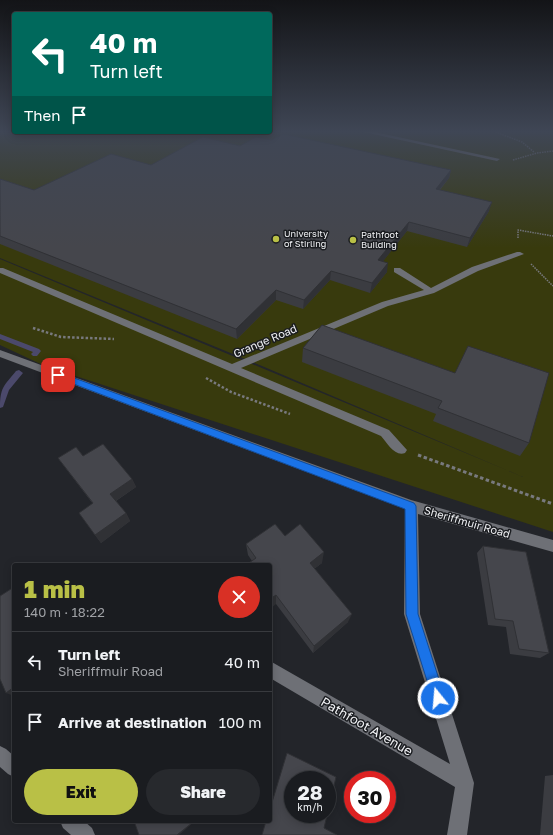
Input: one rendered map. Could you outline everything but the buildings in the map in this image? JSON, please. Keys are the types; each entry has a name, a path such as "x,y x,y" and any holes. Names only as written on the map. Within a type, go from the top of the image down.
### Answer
{"street":[{"name":"Grange Road","path":"0,270 232,368 385,304 431,291 475,269 520,254"},
{"path":"397,270 431,291"},
{"name":"Sheriffmuir Road","path":"0,353 410,506 553,546"},
{"path":"232,368 384,433 401,450"},
{"path":"410,506 412,614 465,783 457,835"},
{"name":"Pathfoot Avenue","path":"272,670 465,783"},
{"path":"0,755 12,766"},
{"path":"72,823 85,835"}],"shaded area":[{"name":"University of Stirling","path":"0,170 553,170 553,532 45,366 0,345 0,259 523,477 262,366 0,258"}],"waterway":[{"path":"0,336 37,351 35,354"},
{"path":"0,405 6,389 19,373"}],"place":[{"name":"University of Stirling","path":"276,239"},
{"name":"Pathfoot Building","path":"353,240"}],"route":[{"path":"58,375 410,506 412,614 438,698"}]}
